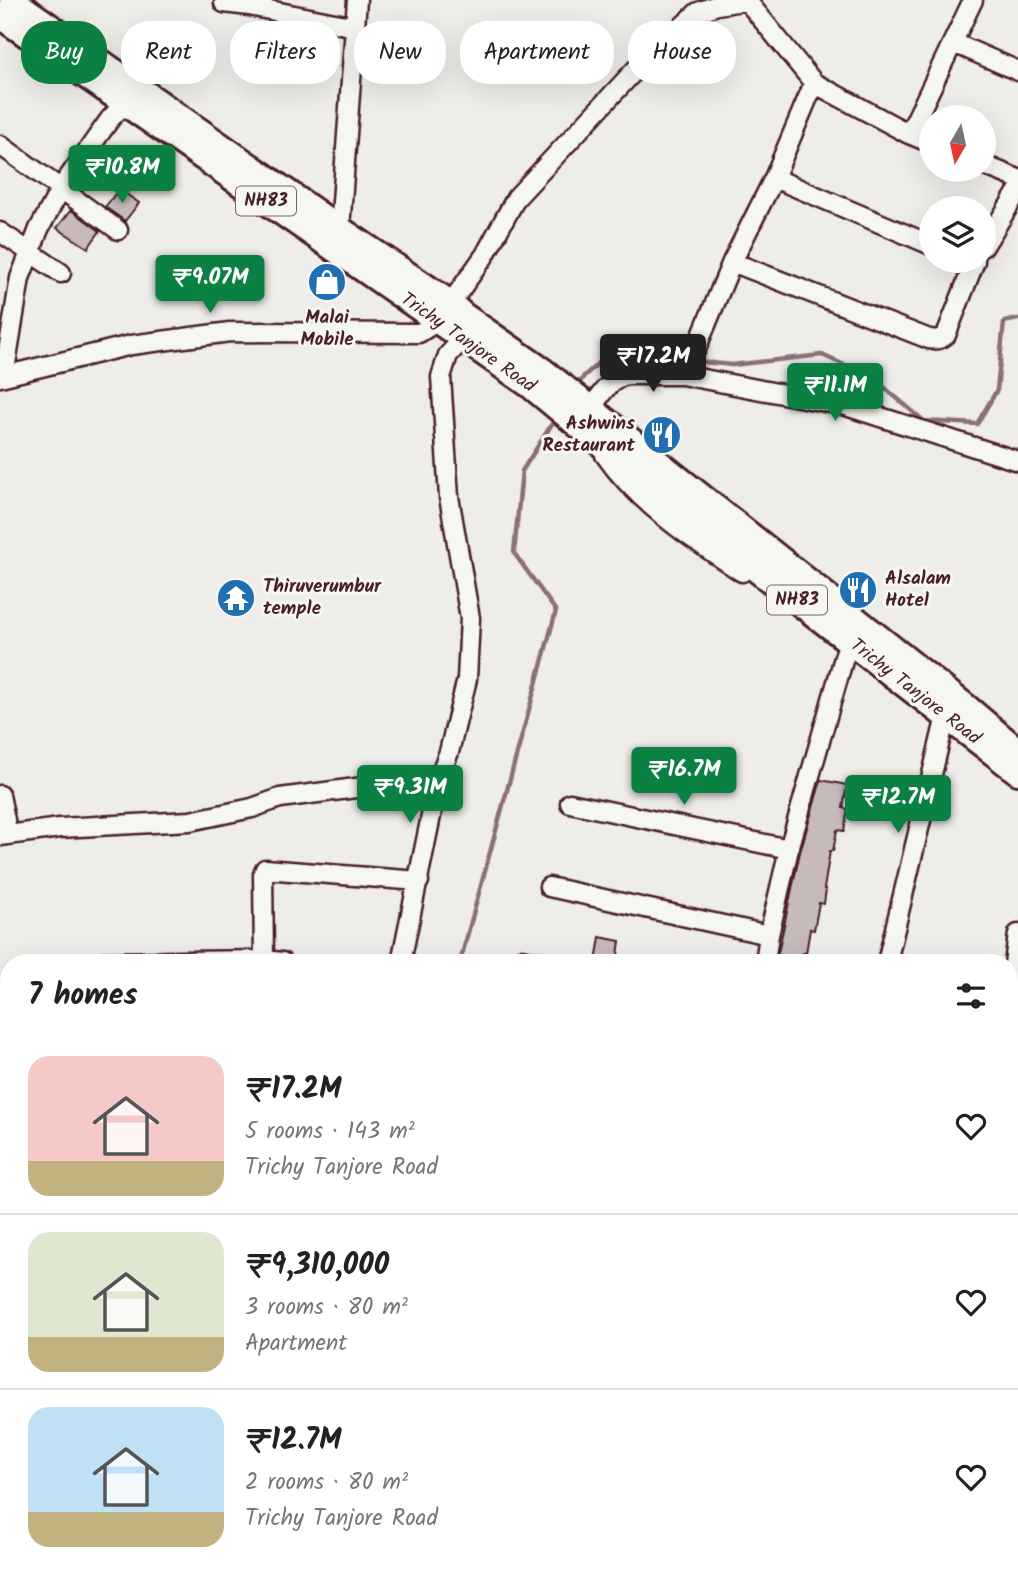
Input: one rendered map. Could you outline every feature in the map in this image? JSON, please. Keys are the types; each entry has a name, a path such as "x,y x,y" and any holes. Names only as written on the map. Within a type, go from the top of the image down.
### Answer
{"highway":[{"name":"Trichy Tanjore Road","path":"12,0 341,229 444,312 463,339 536,378"},
{"name":"Trichy Tanjore Road","path":"0,16 125,103 444,312 463,315 587,419 965,706 1018,751"},
{"name":"Trichy Tanjore Road","path":"587,419 704,529 1018,772"}],"street":[{"path":"355,21 357,0"},
{"path":"125,103 110,119 61,188 29,253 20,278 2,377 131,345 230,332 419,332 444,312 485,256 516,198 638,67 698,12 717,5 748,0 814,83 919,138"},
{"path":"909,134 973,0"},
{"path":"224,3 354,27"},
{"path":"341,229 354,41"},
{"path":"954,43 1018,71"},
{"path":"684,371 696,349 732,262 774,178 814,83"},
{"path":"0,145 118,230"},
{"path":"996,170 1018,179"},
{"path":"774,178 919,240"},
{"path":"996,227 1018,191"},
{"path":"0,232 61,273"},
{"path":"732,262 929,340 941,339 946,335 968,273"},
{"path":"403,954 439,777 449,752 467,679 470,618 449,497 441,377 448,355 463,339"},
{"path":"587,419 610,382 617,378 684,371 846,406 1018,461"},
{"path":"766,954 789,849 849,640"},
{"path":"889,954 946,716"},
{"path":"0,795 4,835 60,828 190,821 252,808 280,798 439,777"},
{"path":"570,803 789,849"},
{"path":"272,954 263,874 265,869 419,881"},
{"path":"549,887 769,935"},
{"path":"1015,954 1018,934"}],"building":[{"path":"119,189 139,203 125,221 105,207"},
{"path":"71,210 100,231 88,248 57,228"},
{"path":"821,780 847,785 843,808 848,809 844,831 837,830 833,851 830,851 824,904 819,903 814,930 810,929 806,953 778,954 800,852"},
{"path":"600,937 620,941 618,954 597,954"}],"waterway":[{"path":"693,361 732,365 822,355 873,378 924,421 977,424 997,390 1004,322 1018,319"},
{"path":"576,388 584,376 610,353 684,360"},
{"path":"462,954 556,611 514,553 522,471 557,416"}],"place":[{"name":"Malai Mobile","path":"327,282"},
{"name":"Ashwins Restaurant","path":"662,435"},
{"name":"Alsalam Hotel","path":"858,590"},
{"name":"Thiruverumbur temple","path":"236,598"}]}
